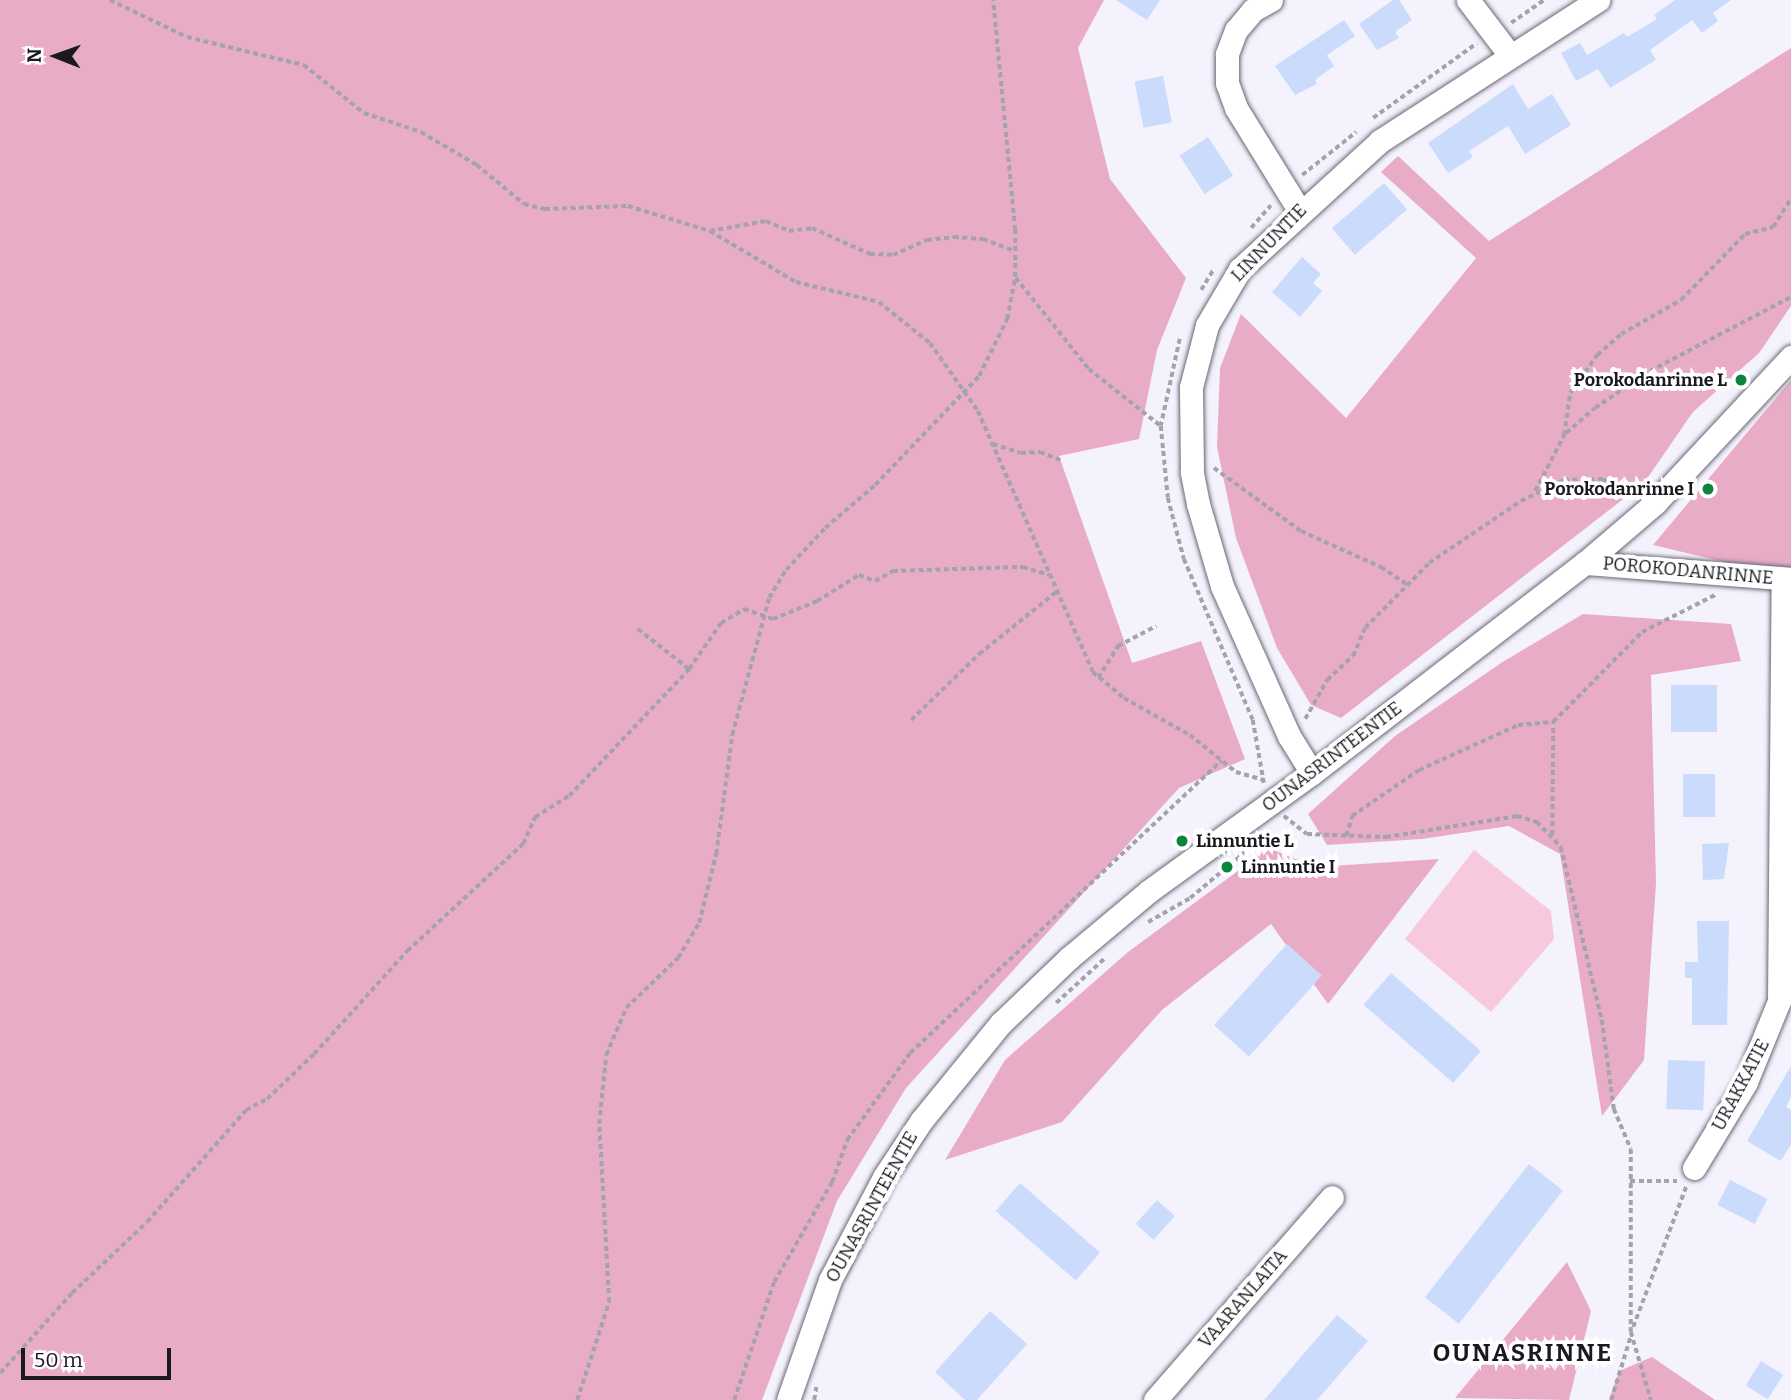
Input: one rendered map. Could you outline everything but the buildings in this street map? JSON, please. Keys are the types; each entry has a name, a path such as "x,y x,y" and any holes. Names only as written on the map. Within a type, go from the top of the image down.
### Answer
{"street":[{"path":"1271,0 1253,10 1236,30 1227,54 1227,83 1236,108 1298,210"},
{"path":"1468,0 1497,32 1509,54"},
{"name":"LINNUNTIE","path":"1312,773 1289,736 1222,586 1198,504 1192,458 1191,387 1207,326 1240,269 1298,210 1380,141 1509,54 1598,0"},
{"name":"OUNASRINTEENTIE","path":"788,1400 811,1324 855,1228 920,1121 1001,1023 1069,958 1149,891 1312,773 1585,562 1652,505 1791,357"},
{"name":"POROKODANRINNE","path":"1585,562 1787,579"},
{"name":"URAKKATIE","path":"1692,1173 1746,1083 1779,1001 1787,579"},
{"name":"VAARANLAITA","path":"1154,1400 1332,1197"}],"path":[{"path":"110,0 187,37 304,65 364,113 421,132 477,165 524,204 545,209 628,206 710,231 796,282 879,302 930,343 966,391 993,443 1086,662 1098,678 1190,735 1236,772 1264,780 1252,720 1175,531 1161,426 1173,354 1184,328"},
{"path":"577,1400 610,1302 599,1124 606,1055 626,1008 678,958 699,923 716,854 732,735 761,617 786,570 966,391 1003,331 1015,277 1015,251 992,0"},
{"path":"1241,239 1285,190 1426,77 1544,0"},
{"path":"1535,493 1564,435 1570,393 1597,355 1640,322 1681,300 1745,233 1773,227 1791,198"},
{"path":"710,231 766,221 789,231 812,228 870,254 892,255 927,240 954,237 983,239 1015,251"},
{"path":"1195,303 1215,268"},
{"path":"1015,277 1089,369 1161,426"},
{"path":"1564,435 1595,408 1650,371 1791,297"},
{"path":"993,443 1021,453 1040,452 1060,460"},
{"path":"1192,458 1216,470 1301,531 1381,567 1409,586"},
{"path":"1289,736 1304,720 1327,680 1353,656 1365,628 1429,563 1535,493 1564,480 1602,479 1617,483 1652,505"},
{"path":"0,1373 72,1293 147,1222 246,1110 267,1099 314,1054 407,951 523,844 535,817 569,796 689,670 721,623 744,609 773,619 817,601 859,575 875,581 893,571 1023,567 1049,575"},
{"path":"912,720 978,654 1056,592"},
{"path":"1346,836 1352,816 1419,770 1518,724 1553,722 1642,632 1719,593"},
{"path":"1098,678 1118,646 1156,626"},
{"path":"638,629 689,670"},
{"path":"1552,835 1553,722"},
{"path":"1275,826 1285,818 1307,834 1414,836 1517,816 1537,822 1561,847 1572,883 1602,1020 1615,1109 1631,1149 1631,1332 1651,1400"},
{"path":"1140,926 1190,898 1266,834"},
{"path":"1054,1005 1112,952"},
{"path":"1611,1400 1631,1332 1692,1173 1630,1181"},
{"path":"814,1400 817,1381"}],"shaded area":[{"path":"0,0 1104,0 1078,48 1110,179 1186,278 1157,350 1139,439 1059,456 1132,663 1201,641 1245,759 1179,788 906,1088 837,1201 762,1400 0,1400"},
{"path":"1791,48 1791,306 1759,353 1693,412 1644,483 1341,718 1311,705 1277,648 1236,538 1217,447 1220,368 1241,314 1346,418 1476,258 1381,172 1398,156 1489,241"},
{"path":"1791,380 1791,578 1653,545"},
{"path":"1583,614 1731,624 1741,661 1651,675 1656,883 1644,1060 1602,1116 1560,854 1509,826 1422,839 1327,845 1308,814 1395,736 1501,663"},
{"path":"1269,848 1315,867 1439,859 1328,1004 1271,924 1162,1010 1062,1122 945,1160 1005,1060 1128,952"},
{"path":"1474,850 1551,911 1554,939 1491,1012 1405,939"},
{"path":"1567,1262 1591,1311 1569,1400 1455,1398"},
{"path":"1652,1357 1715,1400 1609,1400 1619,1371"}],"place":[{"name":"Porokodanrinne L","path":"1741,380"},
{"name":"Porokodanrinne I","path":"1708,489"},
{"name":"Linnuntie L","path":"1182,841"},
{"name":"Linnuntie I","path":"1227,867"}],"district":[{"name":"OUNASRINNE","path":"1523,1354"}]}
